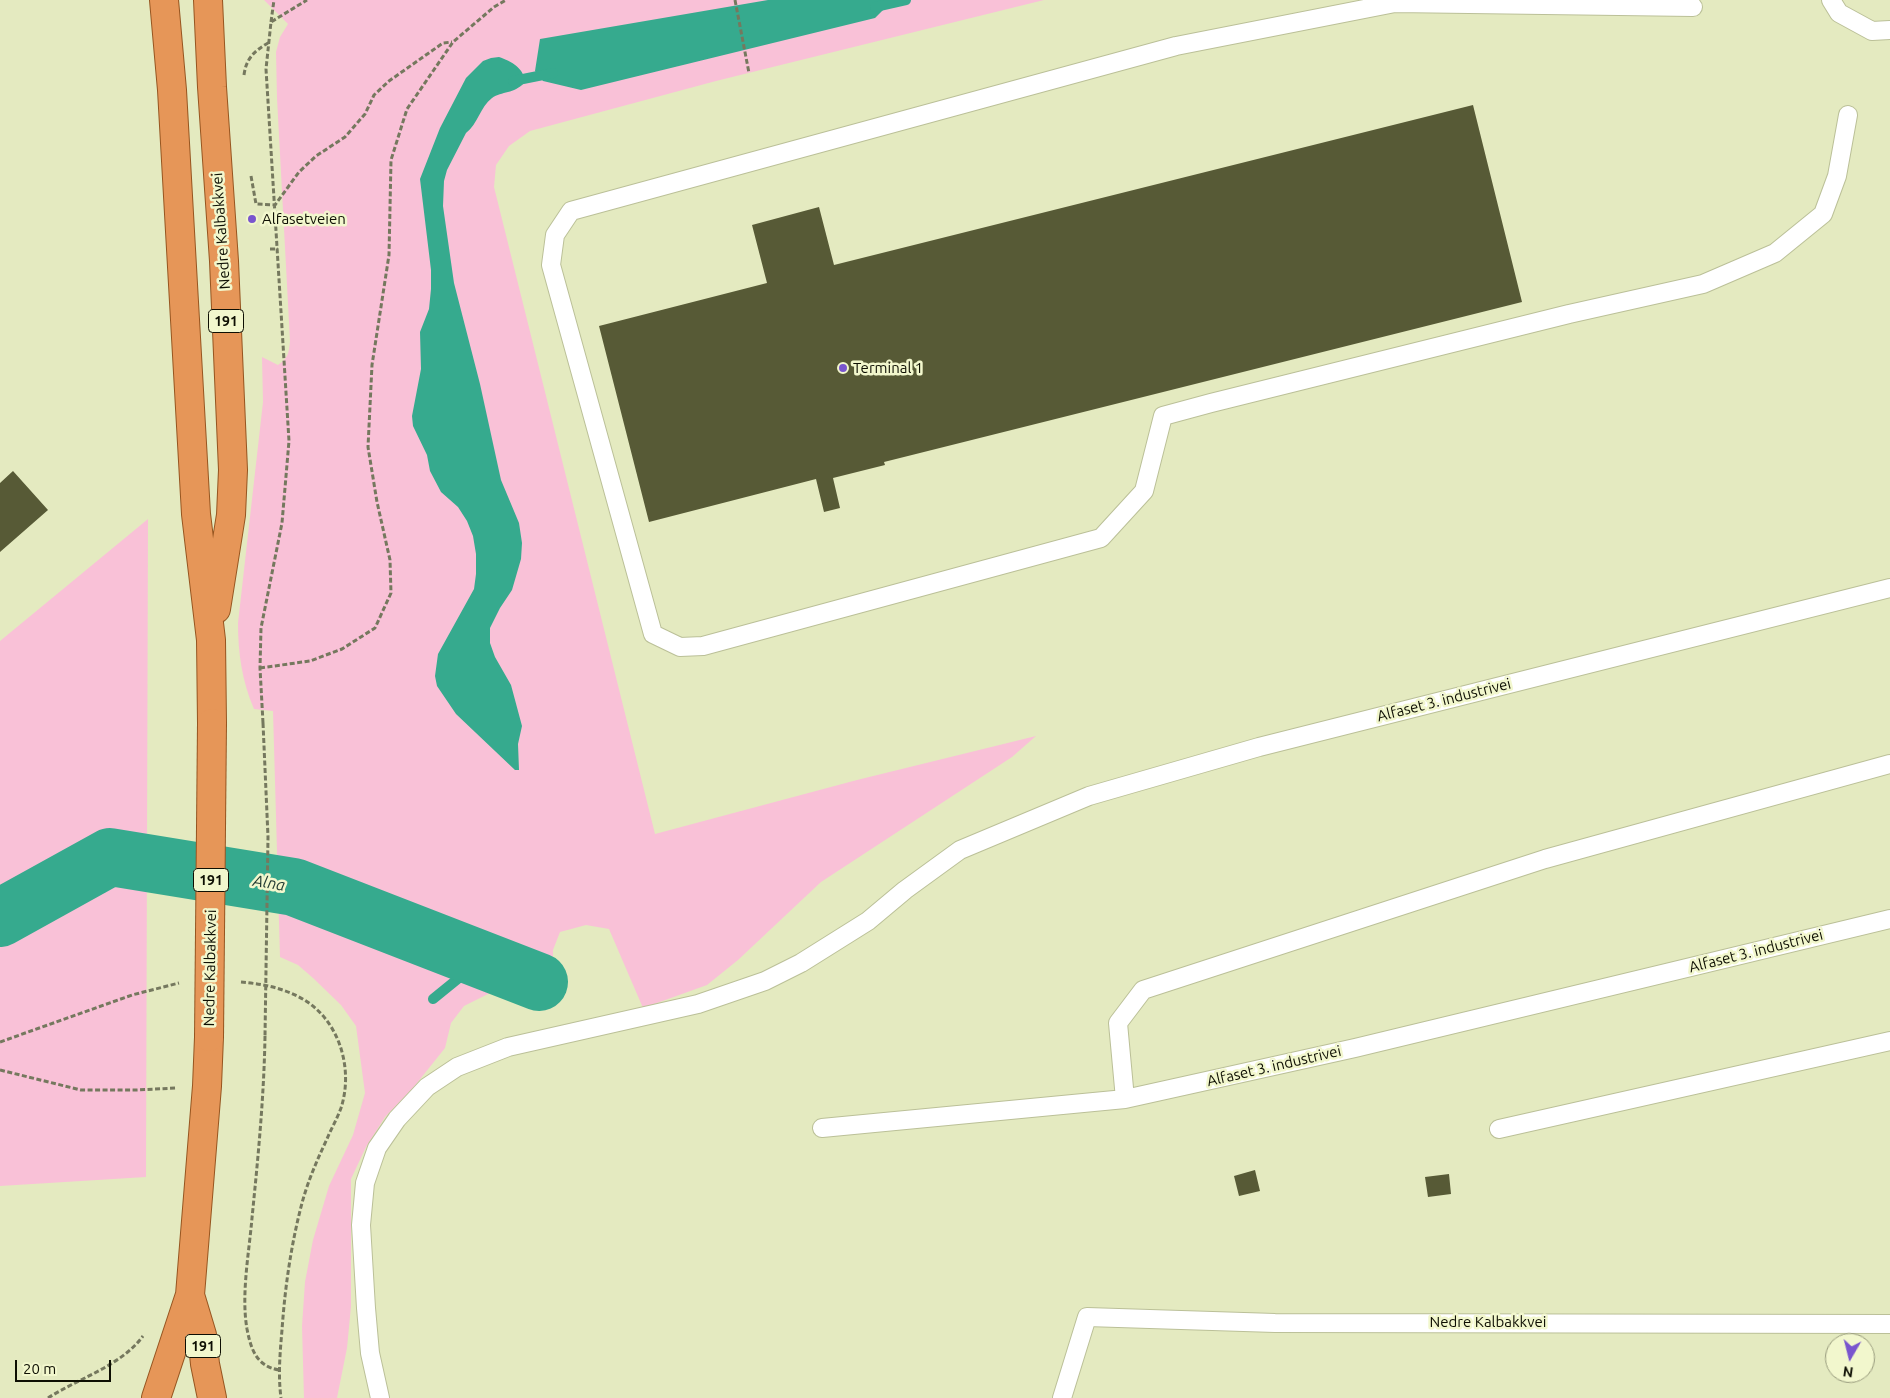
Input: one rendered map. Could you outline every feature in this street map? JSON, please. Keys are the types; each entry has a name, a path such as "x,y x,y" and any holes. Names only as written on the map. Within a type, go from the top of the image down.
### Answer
{"highway":[{"name":"Nedre Kalbakkvei","path":"156,1398 190,1295 207,1086 209,1037 212,723 211,640 196,514 173,100 164,0"},
{"name":"Nedre Kalbakkvei","path":"208,0 224,261 233,470 231,515 211,640"},
{"name":"Nedre Kalbakkvei","path":"190,1295 202,1336 212,1398"}],"lane":[{"path":"1831,0 1840,13 1872,31 1890,30"},
{"path":"1693,7 1626,3 1395,3 1176,46 571,211 555,235 551,265 653,634 680,647 703,646 1101,538 1144,491 1163,416 1569,314 1703,284 1774,254 1823,214 1837,176 1848,115"},
{"name":"Alfaset 3. industrivei","path":"380,1398 370,1353 366,1308 362,1225 365,1184 377,1148 385,1134 410,1103 427,1088 457,1067 489,1053 698,1004 765,981 801,963 868,921 905,890 960,850 1089,796 1259,747 1890,588"},
{"path":"1125,1099 1118,1023 1143,990 1545,859 1890,764"},
{"name":"Alfaset 3. industrivei","path":"822,1128 1125,1099 1355,1048 1890,919"},
{"path":"1499,1128 1890,1041"},
{"name":"Nedre Kalbakkvei","path":"1062,1398 1087,1317 1275,1323 1890,1324"}],"path":[{"path":"274,0 266,68 289,441 282,523 261,628 260,668 268,837 264,1082 247,1272 246,1315 252,1346 260,1362 265,1366 279,1370"},
{"path":"271,22 307,0"},
{"path":"260,668 310,661 342,649 376,628 391,593 390,560 377,502 368,447 372,365 390,255 391,160 407,109 453,42 494,7 506,0"},
{"path":"734,0 749,73"},
{"path":"275,205 299,172 316,156 345,137 365,114 374,95 389,81 443,43 453,42"},
{"path":"243,78 250,56 257,49 268,43"},
{"path":"250,175 256,204 275,205"},
{"path":"270,249 278,249"},
{"path":"0,1042 132,995 181,982"},
{"path":"237,982 284,990 309,1003 323,1016 335,1034 345,1064 346,1082 341,1109 314,1168 303,1200 286,1278 279,1370 281,1398"},
{"path":"0,1070 63,1086 90,1090 137,1090 207,1086"},
{"path":"48,1398 125,1354 138,1344 148,1330"}],"shaded area":[{"path":"264,0 1044,0 716,81 530,131 509,146 496,165 494,187 655,834 857,780 1036,736 1012,757 821,882 738,960 707,985 643,1008 609,929 586,925 560,932 553,950 553,970 516,959 496,990 464,1006 451,1023 445,1048 413,1088 385,1117 366,1147 351,1179 351,1306 347,1348 337,1398 304,1398 302,1326 305,1282 313,1240 329,1186 353,1135 365,1093 356,1026 341,1005 313,978 298,965 280,957 273,711 254,709 244,677 238,634 263,402 262,357 278,365 287,355 290,341 276,52 280,37 288,24"},
{"path":"148,519 146,1177 0,1186 0,641"}],"water":[{"path":"768,0 885,0 889,4 875,18 581,90 543,81 535,71 540,39"},
{"path":"499,57 517,66 523,74 524,83 512,91 492,98 466,133 447,170 444,181 443,206 454,283 480,384 501,480 519,523 522,543 521,559 512,590 490,628 490,643 495,657 511,685 522,726 518,744 519,770 515,770 456,714 437,686 435,676 438,654 474,589 476,554 473,536 467,521 458,507 441,492 430,471 427,455 413,426 412,416 421,369 420,332 429,309 431,289 431,270 420,179 440,128 466,78 483,61"}],"building":[{"path":"1473,105 1522,302 884,462 885,465 833,478 840,508 824,512 816,479 649,522 599,326 767,283 752,225 819,207 834,265"},
{"path":"13,471 48,510 0,552 0,483"},
{"path":"1255,1170 1260,1191 1239,1196 1234,1176"},
{"path":"1449,1174 1451,1194 1428,1197 1425,1177"}],"waterway":[{"path":"875,7 906,0"},
{"path":"513,81 553,73"},
{"name":"Alna","path":"0,918 110,857 294,887 539,982"},
{"path":"433,999 465,973 494,965"}],"place":[{"name":"Alfasetveien","path":"252,219"},
{"name":"Terminal 1","path":"843,368"}]}
